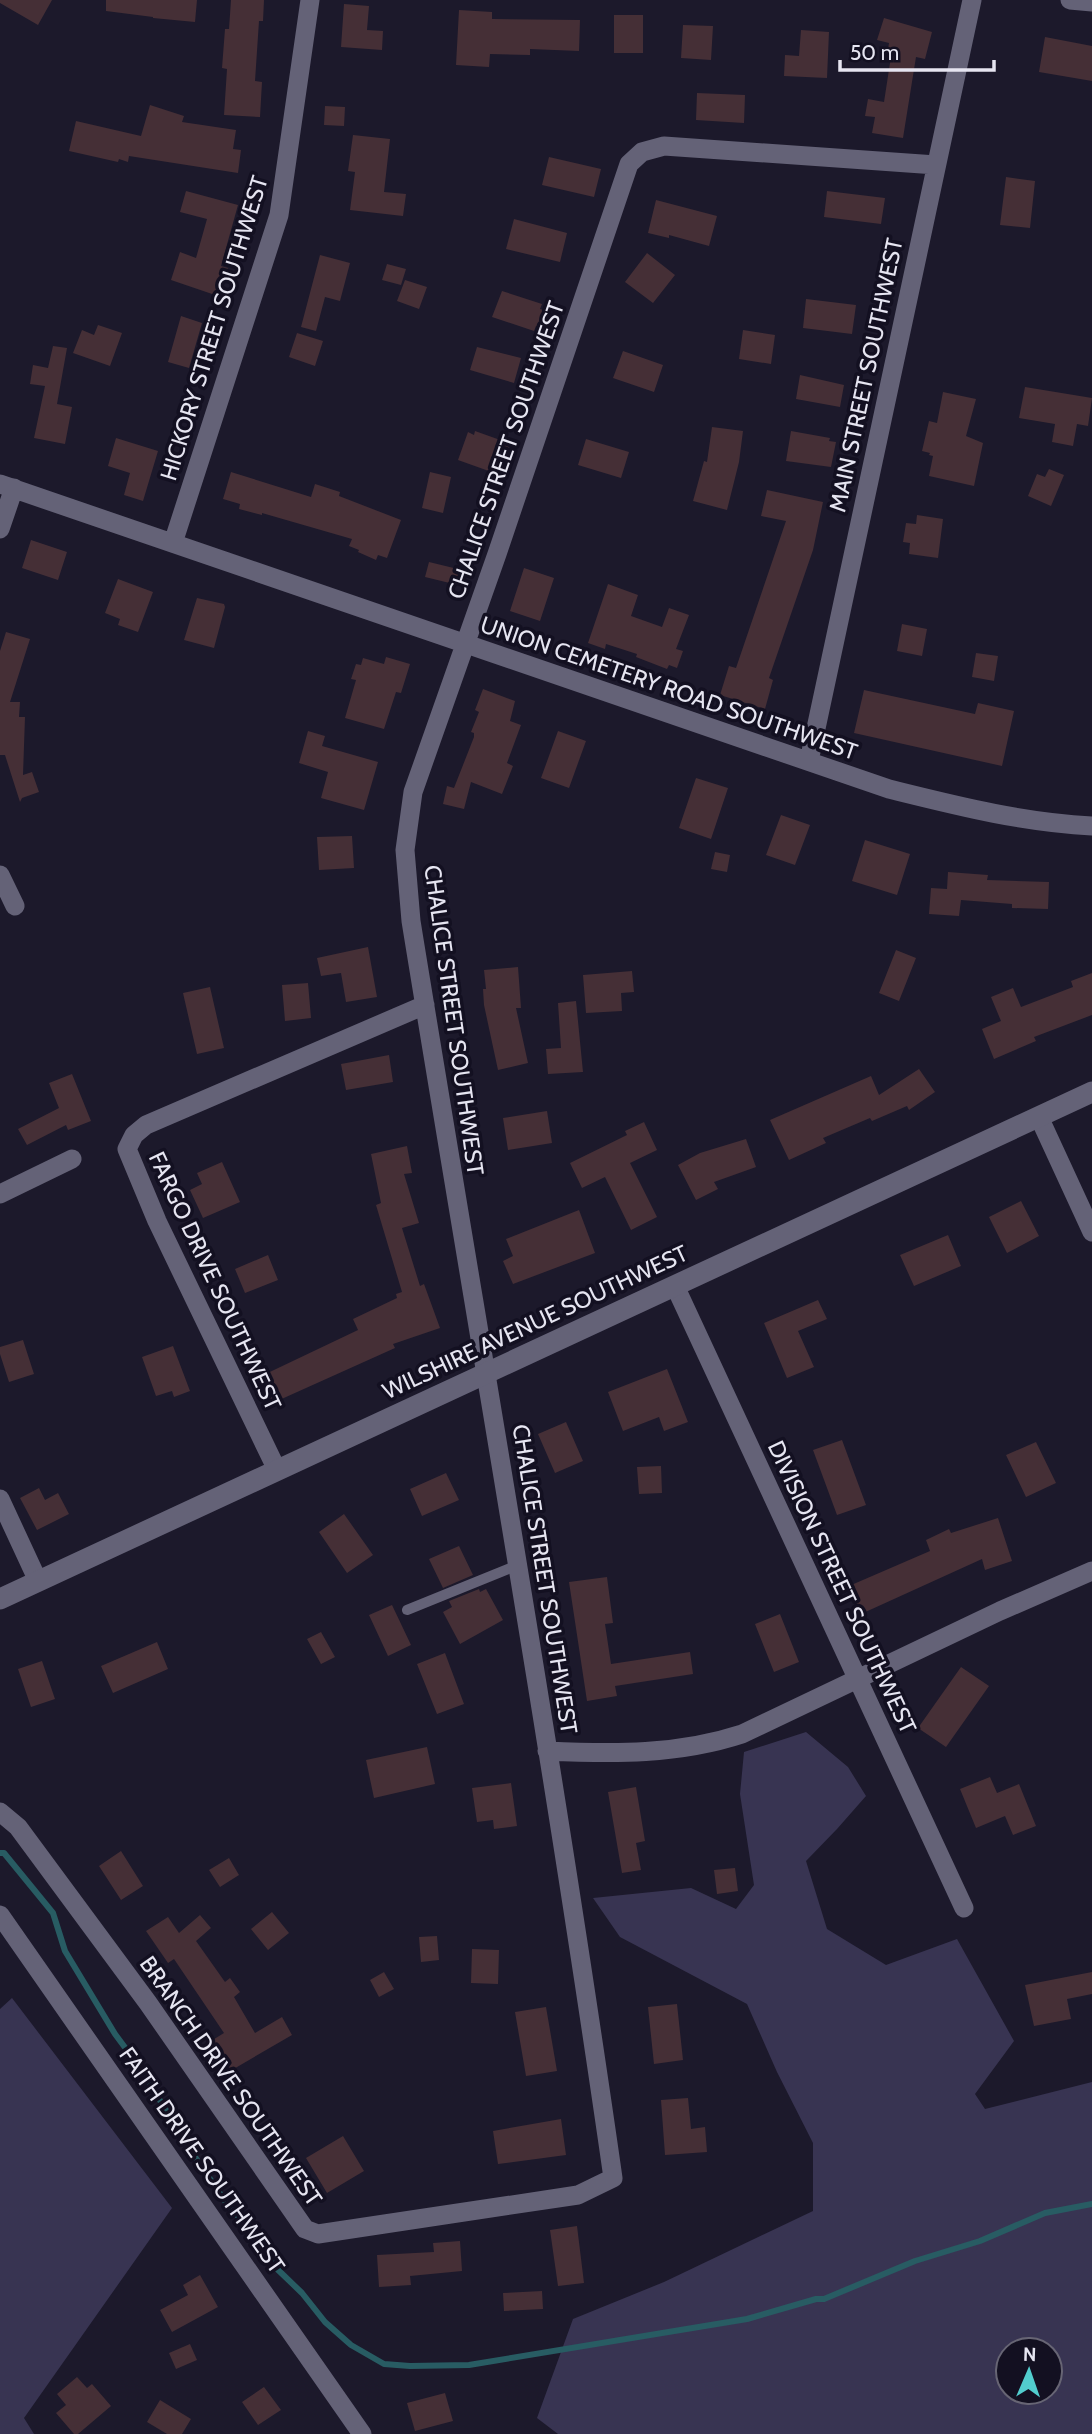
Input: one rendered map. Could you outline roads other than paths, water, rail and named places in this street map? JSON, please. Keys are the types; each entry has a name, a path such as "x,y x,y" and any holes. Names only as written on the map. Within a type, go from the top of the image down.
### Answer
{"street":[{"name":"HICKORY STREET SOUTHWEST","path":"173,543 279,215 310,0"},
{"name":"MAIN STREET SOUTHWEST","path":"809,761 972,0"},
{"path":"1070,0 1092,2"},
{"name":"CHALICE STREET SOUTHWEST","path":"613,2178 487,1373 411,921 405,850 407,828 413,792 502,541 629,164 642,152 664,146 936,165"},
{"name":"UNION CEMETERY ROAD SOUTHWEST","path":"7,486 889,789 990,814 1092,826"},
{"path":"0,528 7,486"},
{"path":"0,875 15,906"},
{"name":"FARGO DRIVE SOUTHWEST","path":"277,1470 157,1221 127,1149 134,1135 146,1125 425,1005"},
{"name":"WILSHIRE AVENUE SOUTHWEST","path":"0,1599 1092,1092"},
{"path":"1040,1117 1092,1232"},
{"path":"0,1195 72,1159"},
{"name":"DIVISION STREET SOUTHWEST","path":"675,1286 964,1908"},
{"path":"0,1499 38,1581"},
{"path":"547,1751 657,1753 709,1745 742,1734 1000,1611 1092,1571"},
{"name":"BRANCH DRIVE SOUTHWEST","path":"0,1812 8,1816 31,1844 139,1992 305,2229 318,2234 578,2194 613,2178"},
{"name":"FAITH DRIVE SOUTHWEST","path":"0,1915 362,2434"}],"lane":[{"path":"407,1609 517,1565"}],"waterway":[{"path":"0,1853 4,1853 53,1913 65,1951 115,2034 138,2065 227,2204 255,2235 274,2266 302,2293 325,2322 351,2345 384,2364 469,2365 747,2319 824,2299 915,2261 980,2241 1045,2213 1092,2204"}]}
